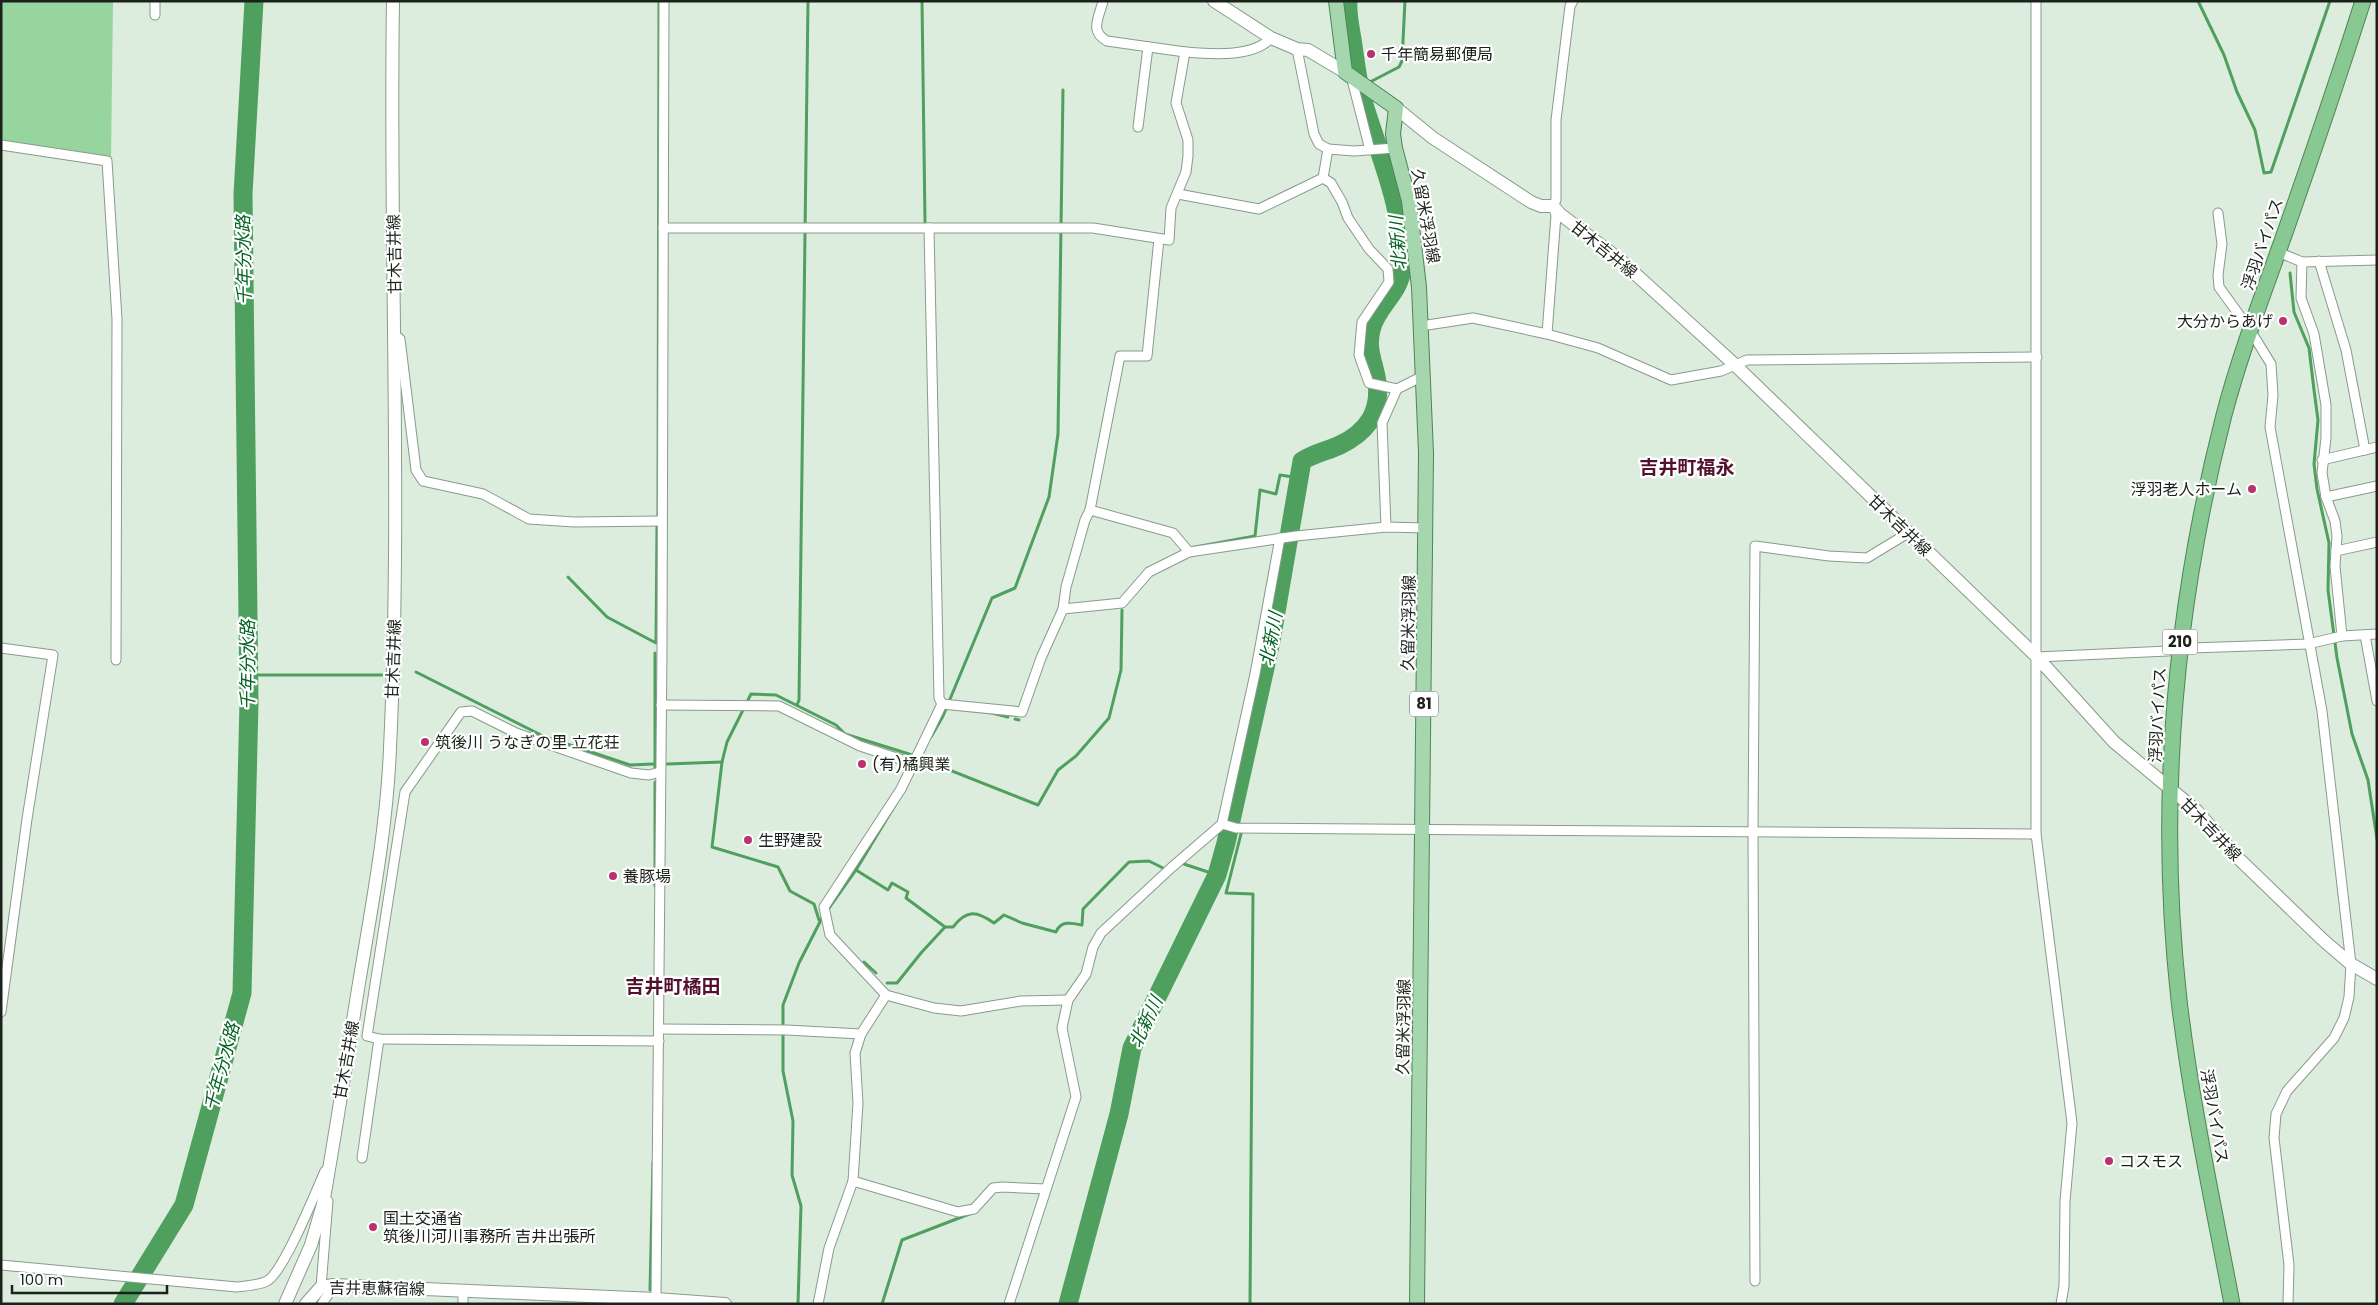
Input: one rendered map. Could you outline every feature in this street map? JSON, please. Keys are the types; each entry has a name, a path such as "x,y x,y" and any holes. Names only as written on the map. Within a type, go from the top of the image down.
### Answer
{"highway":[{"name":"浮羽バイパス","path":"2232,1304 2191,1084 2179,999 2169,854 2172,730 2179,650 2197,536 2225,414 2250,330 2363,1"}],"main road":[{"name":"甘木吉井線","path":"285,1304 311,1245 323,1204 384,825 390,751 396,572 393,1"},
{"path":"1214,1 1271,38 1297,49 1308,50 1348,74 1396,108"},
{"path":"1336,1 1348,74"},
{"name":"甘木吉井線","path":"1396,108 1433,138 1531,202 1541,206 1553,206 1560,214 1619,259 1734,364 2037,658 2114,742 2197,811 2237,857 2351,964 2377,979"},
{"name":"久留米浮羽線","path":"1396,108 1391,149 1409,201 1414,235 1421,326 1426,528 1417,1304"},
{"name":"吉井恵蘇宿線","path":"306,1304 321,1287 334,1285 463,1297 656,1299 725,1304"}],"street":[{"path":"155,1 155,15"},
{"path":"656,1299 664,1"},
{"path":"1103,1 1096,30 1098,36 1107,41 1185,52 1232,53 1259,46 1271,38"},
{"path":"1547,334 1556,215 1553,206 1556,200 1556,120 1570,6 1573,1"},
{"path":"2036,1 2036,834 2072,1123 2065,1201 2064,1286 2061,1304"},
{"path":"1138,127 1148,47"},
{"path":"1297,49 1314,134 1319,144 1328,149 1391,149"},
{"path":"662,228 1067,227 1093,228 1170,240 1173,199 1178,194 1186,172 1188,156 1188,140 1176,103 1185,52"},
{"path":"1348,74 1370,150"},
{"path":"1,145 107,162 117,319 116,660"},
{"path":"1323,178 1328,149"},
{"path":"1178,194 1259,208 1323,178"},
{"path":"1323,178 1331,183 1342,202 1348,218 1369,249 1388,270 1389,282 1362,322 1360,355 1369,383 1397,389 1423,376"},
{"path":"2218,213 2222,244 2218,275 2219,287 2250,330 2271,364 2270,427 2308,644 2322,711 2351,964 2349,997 2344,1018 2334,1038 2287,1091 2276,1114 2274,1138 2289,1265 2288,1304"},
{"path":"930,228 939,698 947,705 1022,712 1041,658 1063,609 1066,587 1085,520 1090,510 1120,356 1147,356 1159,239"},
{"path":"2278,252 2302,262 2377,260"},
{"path":"2319,261 2346,350 2365,450"},
{"path":"2302,262 2301,298 2314,334 2326,404 2326,438 2322,460 2326,497 2335,522 2340,637"},
{"path":"1421,326 1473,318 1547,334 1598,348 1671,380 1721,371 1747,360 2036,357"},
{"path":"395,334 400,339 416,470 423,481 484,494 530,519 574,522 662,521"},
{"path":"1386,527 1382,423 1397,389"},
{"path":"2322,460 2377,447"},
{"path":"2326,497 2377,486"},
{"path":"1090,510 1173,533 1187,549"},
{"path":"1063,609 1122,602 1150,572 1187,549 1386,527 1426,528"},
{"path":"1755,1281 1753,831 1755,546 1829,556 1867,558 1908,533"},
{"path":"1009,1304 1076,1097 1062,1028 1068,1000 1086,974 1093,947 1101,933 1222,824 1283,537"},
{"path":"2336,551 2377,542"},
{"path":"2037,658 2308,644 2324,639 2377,634"},
{"path":"2365,635 2377,701"},
{"path":"1,648 53,654 27,819 1,1012"},
{"path":"661,705 779,706 860,746 912,763"},
{"path":"947,705 916,754 901,789 824,907 830,935 886,994 934,1008 961,1011 1021,1001 1068,1000"},
{"path":"659,1041 380,1039 366,1036 404,792 461,712 472,711 516,733 631,773 649,775 660,772"},
{"path":"1222,824 1234,828 2036,834"},
{"path":"818,1304 829,1248 853,1181 858,1103 855,1053 861,1034 886,994"},
{"path":"659,1029 783,1030 861,1034"},
{"path":"362,1158 380,1039"},
{"path":"1,1266 237,1288 268,1281 275,1273 302,1225 332,1154"},
{"path":"321,1287 332,1154"},
{"path":"853,1181 958,1212 974,1209 993,1188 1002,1186 1046,1189"},
{"path":"322,1304 334,1285"}],"green space":[{"path":"1,1 113,1 111,160 1,142"}],"waterway":[{"name":"千年分水路","path":"123,1304 184,1205 242,993 249,702 243,194 254,1"},
{"path":"658,515 659,1"},
{"path":"797,705 799,700 808,1"},
{"path":"922,1 925,222"},
{"name":"北新川","path":"1068,1304 1119,1114 1132,1048 1217,875 1226,843 1271,641 1302,461 1340,445 1358,434 1370,420 1377,403 1377,382 1369,344 1371,330 1374,321 1401,276 1402,245 1395,203 1360,91 1349,20 1348,1"},
{"path":"1370,82 1399,67 1402,61 1405,1"},
{"path":"2198,1 2224,55 2237,92 2255,130 2264,173 2271,172 2330,1"},
{"path":"931,737 943,716 992,598 1015,588 1049,497 1058,434 1063,90"},
{"path":"2290,273 2294,312 2309,348 2318,420 2314,464 2317,489 2329,543 2328,590 2337,658 2352,734 2368,780 2377,839"},
{"path":"1190,548 1255,536 1260,490 1276,494 1280,475 1300,478"},
{"path":"568,577 607,617 656,643 657,527"},
{"path":"819,920 814,904 790,891 778,867 712,847 722,762 727,742 751,694 776,695 836,725 845,734 909,754 1038,805 1058,770 1076,756 1109,718 1121,670 1122,610"},
{"path":"655,653 655,768"},
{"path":"416,672 543,736 630,765 653,764"},
{"path":"249,675 387,675"},
{"path":"992,713 1008,717"},
{"path":"1015,719 1019,720"},
{"path":"667,764 722,762"},
{"path":"655,782 655,886"},
{"path":"827,911 856,870 903,792"},
{"path":"1241,834 1226,893 1253,894 1250,1304"},
{"path":"856,870 888,890 892,883 908,892 906,898 945,927 953,927 963,917 972,914 982,916 994,923 1004,915 1022,923 1056,932 1064,924 1082,925 1083,909 1129,862 1149,861 1165,869"},
{"path":"1181,863 1217,875"},
{"path":"798,1304 801,1206 792,1175 793,1121 783,1071 783,1005 799,963 823,916"},
{"path":"887,983 897,983 945,927"},
{"path":"864,962 876,973"},
{"path":"650,1290 653,1162"},
{"path":"882,1304 902,1240 972,1213"}],"place":[{"name":"千年簡易郵便局","path":"1371,54"},
{"name":"大分からあげ","path":"2283,321"},
{"name":"浮羽老人ホーム","path":"2252,489"},
{"name":"筑後川 うなぎの里 立花荘","path":"425,742"},
{"name":"(有)橘興業","path":"862,764"},
{"name":"生野建設","path":"748,840"},
{"name":"養豚場","path":"613,876"},
{"name":"コスモス","path":"2109,1161"},
{"name":"国土交通省 筑後川河川事務所 吉井出張所","path":"373,1227"}],"district":[{"name":"吉井町福永","path":"1687,467"},
{"name":"吉井町橘田","path":"673,986"}]}
